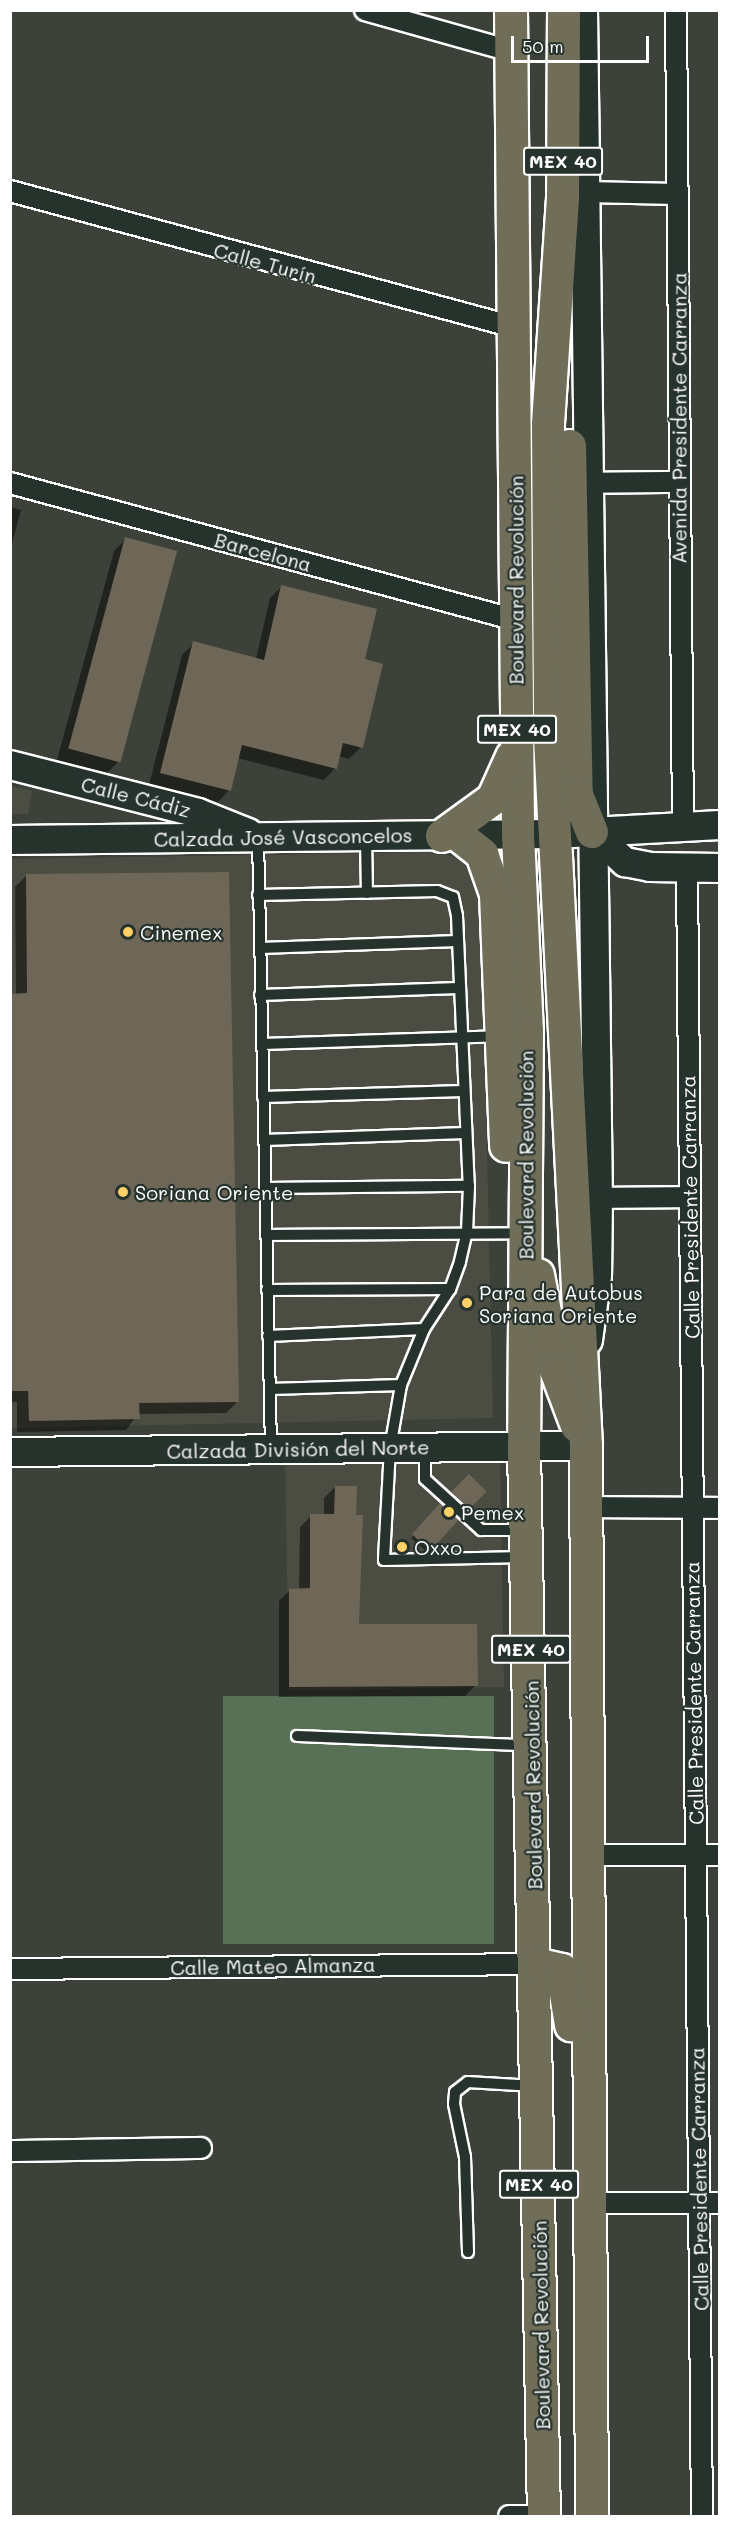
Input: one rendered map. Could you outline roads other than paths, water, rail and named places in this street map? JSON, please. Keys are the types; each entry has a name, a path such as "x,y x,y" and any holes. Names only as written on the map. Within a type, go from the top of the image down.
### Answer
{"main road":[{"name":"Boulevard Revolución","path":"511,10 518,835 527,1031 524,1447 533,1745 544,2516"},
{"name":"MEX 40","path":"564,10 563,198 553,312 548,504 550,738 586,1446 592,2517"},
{"path":"582,1367 596,1285 598,1198 592,832 578,795 579,483 585,192 583,10"},
{"path":"512,165 530,257 553,312 568,370 579,483"},
{"path":"517,742 493,799 450,836 482,854 496,894 501,1036 511,1186 542,1287 563,1394 586,1446"},
{"name":"Calle Cádiz","path":"10,765 198,813 258,838"},
{"path":"111,839 122,810 121,793"},
{"name":"Calzada José Vasconcelos","path":"10,840 518,835 683,825 720,825"},
{"path":"592,832 625,862 687,869 720,868"},
{"name":"Calzada División del Norte","path":"10,1452 586,1446"},
{"path":"536,1964 556,1967 566,1976 573,2038 590,2099"}],"street":[{"path":"365,10 511,51"},
{"name":"Avenida Presidente Carranza","path":"676,10 683,825"},
{"path":"585,192 678,194"},
{"name":"Calle Turín","path":"13,194 514,327"},
{"path":"579,483 680,482"},
{"name":"Barcelona","path":"10,483 516,620"},
{"name":"Calle Presidente Carranza","path":"687,869 702,2517"},
{"path":"598,1198 690,1197"},
{"path":"587,1507 720,1508"},
{"path":"588,1855 720,1855"},
{"name":"Calle Mateo Almanza","path":"10,1969 536,1964"},
{"path":"10,2151 201,2148"},
{"path":"590,2203 720,2203"},
{"path":"509,2517 544,2516"}],"lane":[{"path":"366,837 367,893"},
{"path":"258,838 271,1449"},
{"path":"258,896 446,892 456,906 460,1037 469,1186 467,1231 450,1289 424,1329 401,1385 390,1448 384,1560 527,1544"},
{"path":"260,948 458,941"},
{"path":"260,995 458,988"},
{"path":"261,1044 501,1036"},
{"path":"263,1096 463,1091"},
{"path":"264,1140 465,1133"},
{"path":"265,1188 469,1186"},
{"path":"266,1235 467,1231 525,1233"},
{"path":"267,1290 450,1289"},
{"path":"268,1336 424,1329"},
{"path":"270,1389 401,1385"},
{"path":"425,1448 425,1479 481,1530 527,1544"},
{"path":"297,1736 533,1745"},
{"path":"468,2252 465,2157 454,2104 455,2092 468,2082 537,2086"}],"place":[{"name":"Cinemex","path":"128,932"},
{"name":"Soriana Oriente","path":"123,1192"},
{"name":"Para de Autobus Soriana Oriente","path":"467,1303"},
{"name":"Pemex","path":"449,1512"},
{"name":"Oxxo","path":"402,1547"}]}
